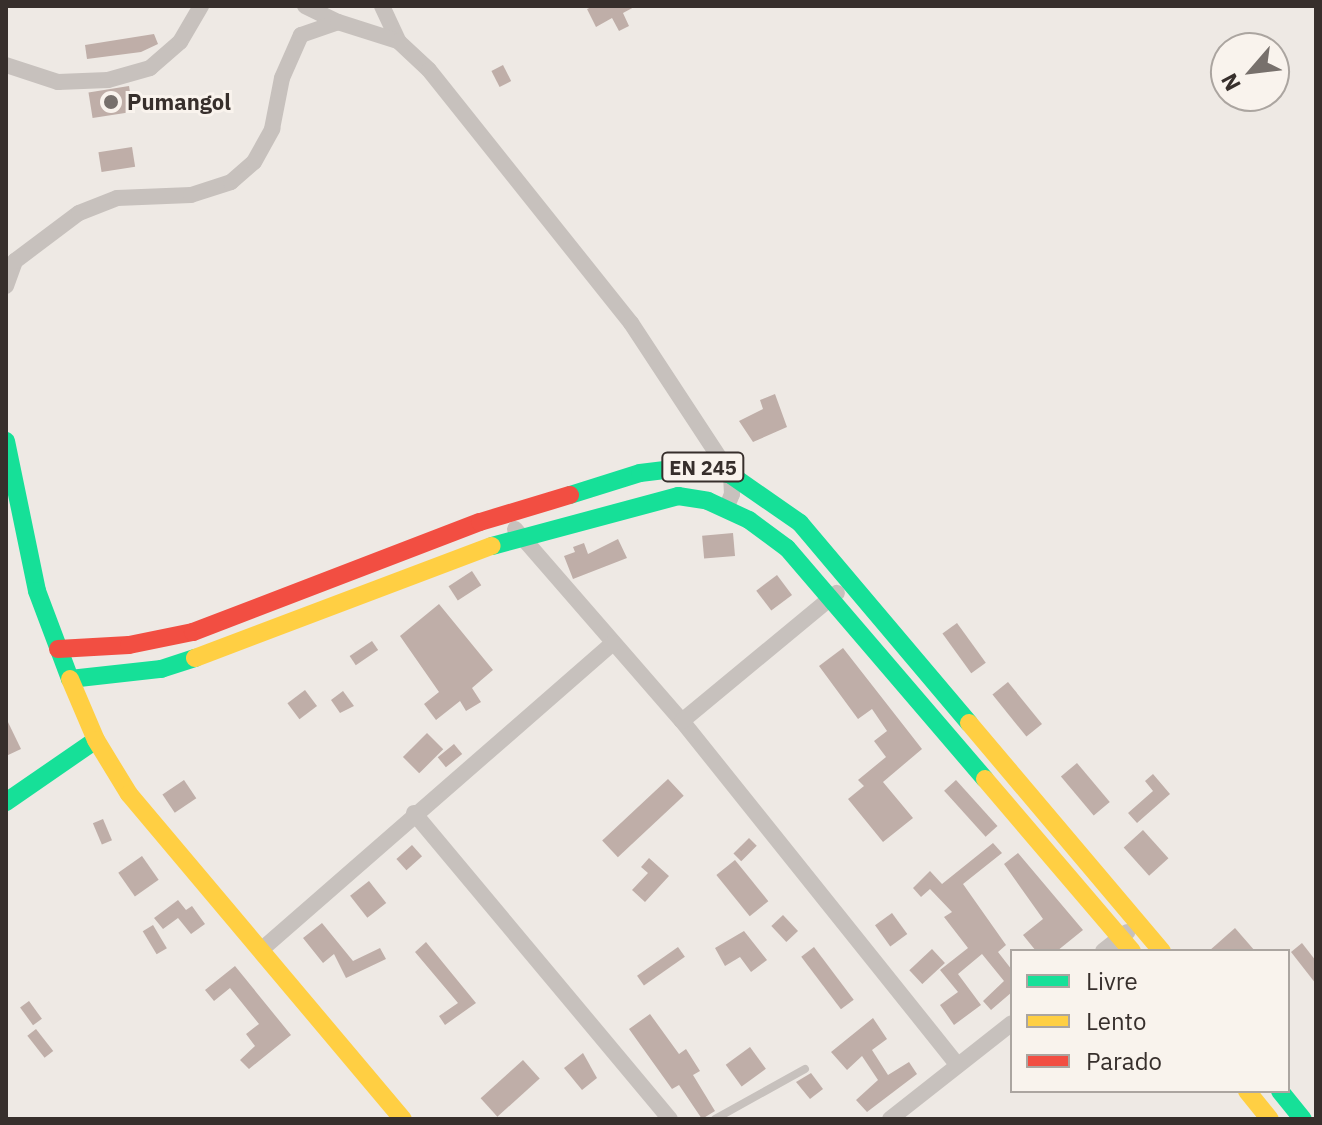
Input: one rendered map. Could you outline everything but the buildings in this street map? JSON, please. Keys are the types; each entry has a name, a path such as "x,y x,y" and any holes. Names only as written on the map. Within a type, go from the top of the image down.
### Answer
{"main road":[{"path":"6,441 37,591 96,740 129,794 403,1119"},
{"name":"EN 245","path":"58,649 129,645 193,632 508,513 668,468 698,466 731,475 800,523 1160,949"},
{"name":"EN 245","path":"70,679 161,669 237,645 519,536 678,496 726,509 787,548 1126,944"},
{"path":"6,802 96,740"},
{"path":"1003,800 1020,784"},
{"path":"1249,1093 1270,1119"},
{"path":"1282,1093 1303,1119"}],"street":[{"path":"6,65 58,82 108,80 150,68 180,42 201,6"},
{"path":"305,6 338,22 398,41"},
{"path":"382,6 398,41 429,70 631,323 731,475 732,494 726,509"},
{"path":"6,286 15,261 79,213 117,198 191,195 231,182 254,162 272,129 282,78 301,35 338,22"},
{"path":"508,513 519,536 682,721 958,1065"},
{"path":"682,721 850,581"},
{"path":"261,950 414,813 613,643"},
{"path":"414,813 670,1119"},
{"path":"1126,944 1138,923"},
{"path":"890,1119 1010,1025"}],"lane":[{"path":"715,1119 805,1069"}],"traffic: fast":[{"path":"6,441 37,591 70,679 161,669 195,658"},
{"path":"570,495 640,473 698,466 731,475 800,523 969,723"},
{"path":"492,546 678,496 708,501 749,520 787,548 985,779"},
{"path":"6,802 96,740"},
{"path":"1282,1093 1303,1119"}],"traffic: slow":[{"path":"195,658 492,546"},
{"path":"70,679 96,740 129,794 403,1119"},
{"path":"969,723 1160,949"},
{"path":"985,779 1130,949"},
{"path":"1249,1093 1270,1119"}],"traffic: jam":[{"path":"58,649 129,645 193,632 480,522 570,495"}],"place":[{"name":"Pumangol","path":"111,102"}]}
